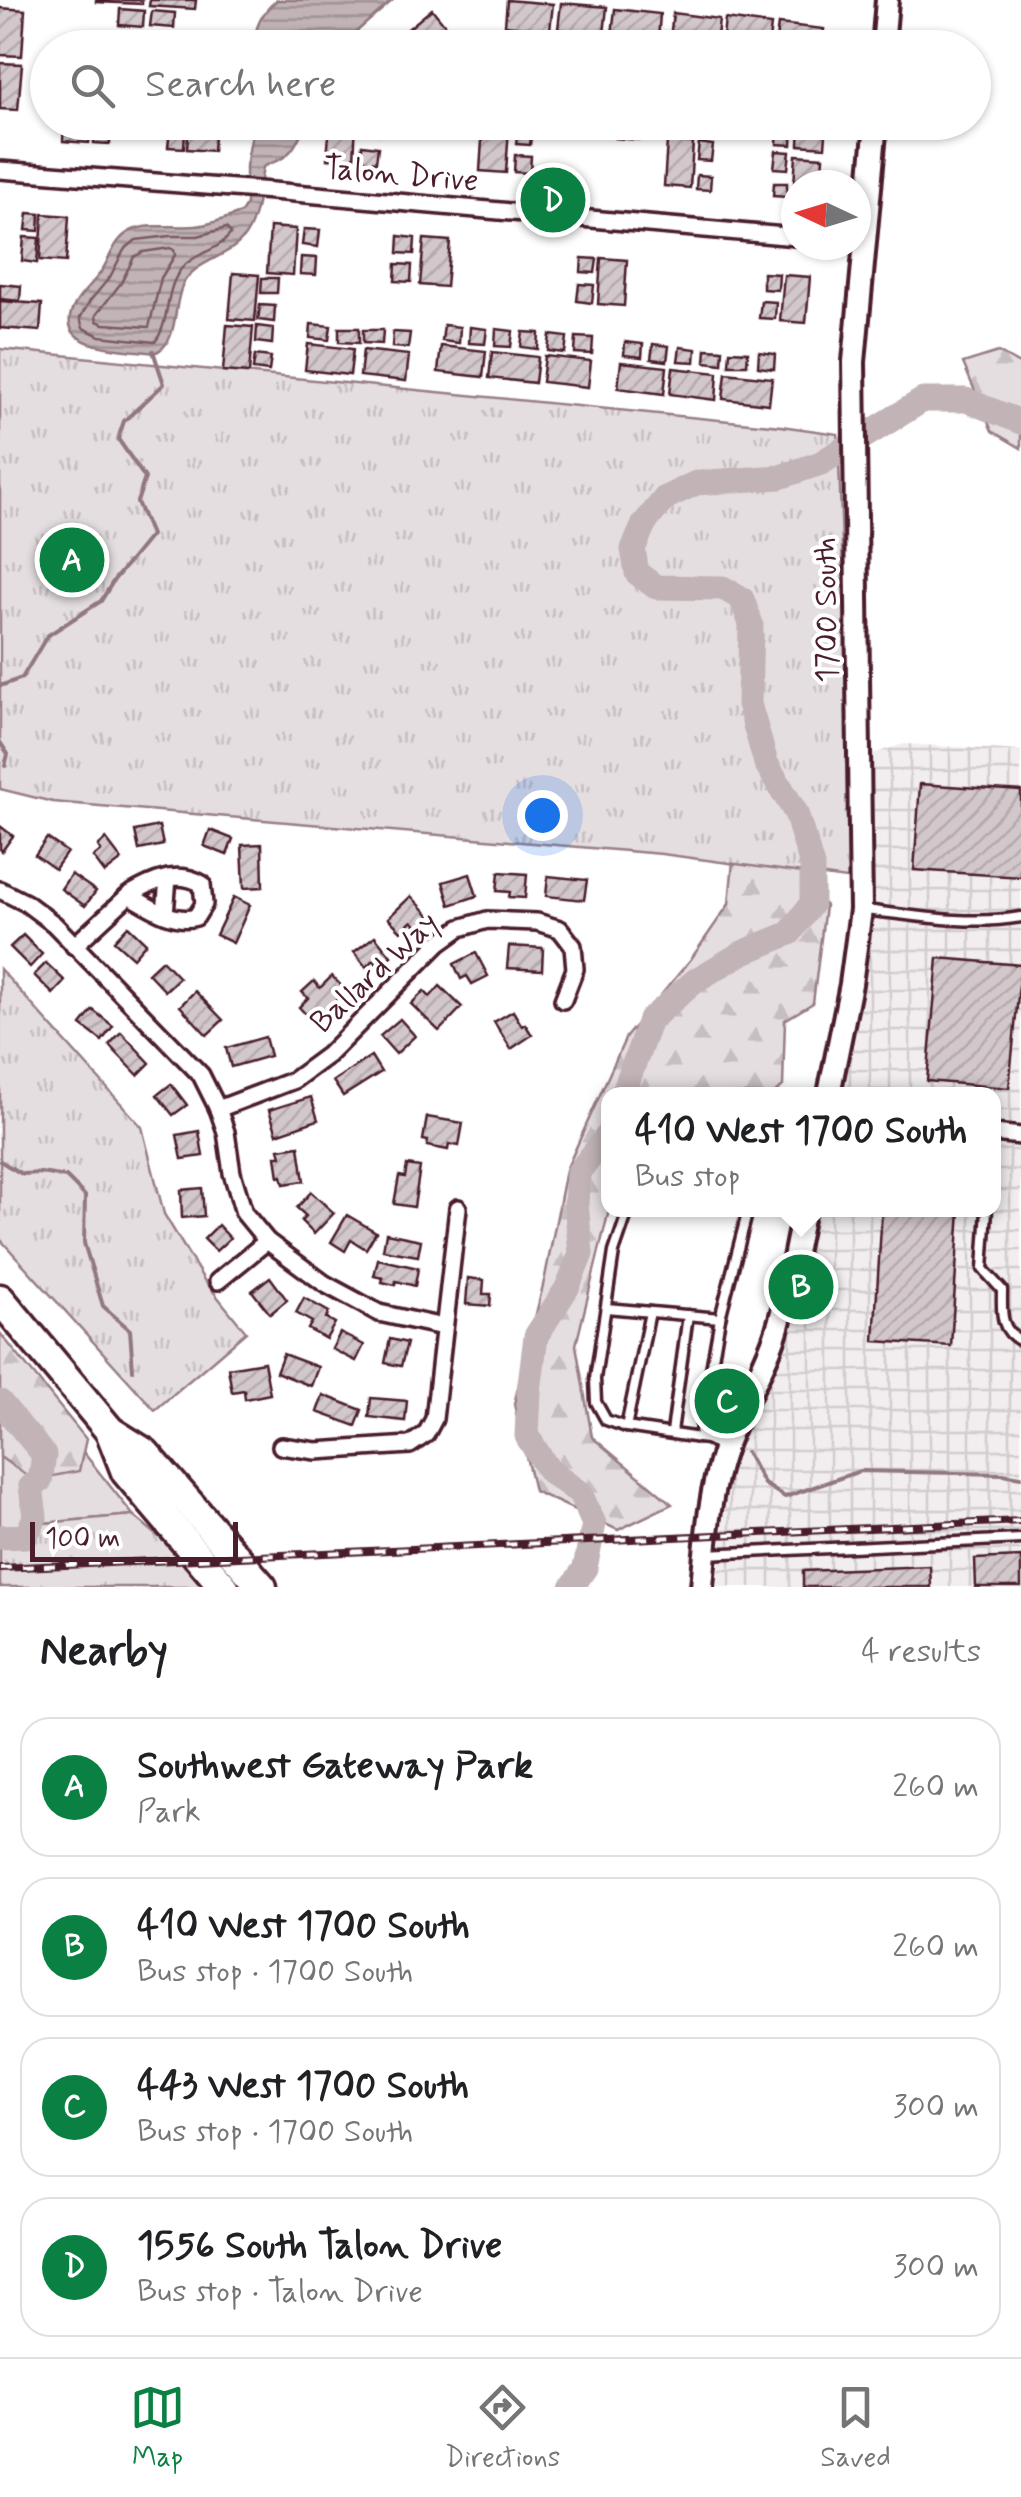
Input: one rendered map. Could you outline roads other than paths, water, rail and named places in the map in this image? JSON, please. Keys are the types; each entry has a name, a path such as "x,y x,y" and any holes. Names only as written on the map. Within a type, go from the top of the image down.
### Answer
{"highway":[{"path":"0,1298 110,1431 126,1472 224,1587"},
{"path":"110,1431 145,1452 262,1587"}],"street":[{"path":"885,30 888,0"},
{"name":"1700 South","path":"870,170 874,140"},
{"name":"Talon Drive","path":"0,170 781,236"},
{"name":"1700 South","path":"830,1087 861,910 854,362 859,260"},
{"path":"165,914 168,878"},
{"path":"74,946 128,896 149,884 168,878 192,878 202,884 204,904 196,917 187,920 128,896"},
{"path":"0,890 54,924 200,1075 226,1132 232,1173 244,1213 267,1241 324,1284 379,1313 443,1326"},
{"name":"Ballard Way","path":"218,1108 294,1080 328,1055 439,943 460,928 487,920 537,922 560,930 573,946 575,969 563,1000"},
{"path":"281,1446 316,1451 410,1444 426,1434 434,1418 458,1208"},
{"path":"702,1587 724,1448 778,1328 802,1217"},
{"path":"218,1281 267,1241"}],"lane":[{"path":"861,910 996,922 1021,918"},
{"path":"626,1217 614,1252 595,1379 596,1402 606,1420 626,1427 699,1438 724,1448"},
{"path":"699,1438 720,1318 746,1217"},
{"path":"987,1217 983,1269 1002,1290 1002,1322 1021,1341"},
{"path":"606,1308 720,1318"},
{"path":"626,1427 650,1312"},
{"path":"672,1432 688,1315"},
{"path":"705,1554 1021,1538"}],"water":[{"path":"277,0 393,0 358,30 256,30 266,10"},
{"path":"251,140 298,140 289,153 263,167 255,212 245,236 188,276 180,293 172,333 162,348 154,353 116,349 78,336 71,328 72,311 117,243 133,230 201,225 241,213 246,205"}],"waterway":[{"path":"0,686 22,678 47,636 101,601 151,535 137,502 145,478 118,439 124,421 164,384 153,351"},
{"path":"626,1087 650,1020 696,980 742,953 790,933 812,903 812,866 796,813 766,763 749,704 751,624 742,599 723,588 656,587 637,573 633,549 644,524 665,498 696,483 780,477 821,463 923,400 966,400 1021,422"},
{"path":"0,742 8,754 5,766"},
{"path":"572,1587 585,1568 594,1524 580,1493 549,1471 527,1436 529,1391 536,1336 567,1288 581,1254 576,1203 578,1173 601,1144"},
{"path":"0,1161 22,1174 66,1177 85,1196 84,1243 103,1306 130,1330 133,1370"},
{"path":"0,1402 44,1455 40,1481 31,1486 35,1517 26,1536 0,1537"},
{"path":"746,1452 764,1484 785,1497 860,1471 1021,1477"}],"railway":[{"path":"0,1568 1021,1521"}],"place":[{"name":"1556 South Talon Drive","path":"553,200"},
{"name":"Southwest Gateway Park","path":"72,560"},
{"name":"410 West 1700 South","path":"801,1287"},
{"name":"443 West 1700 South","path":"727,1401"}]}
